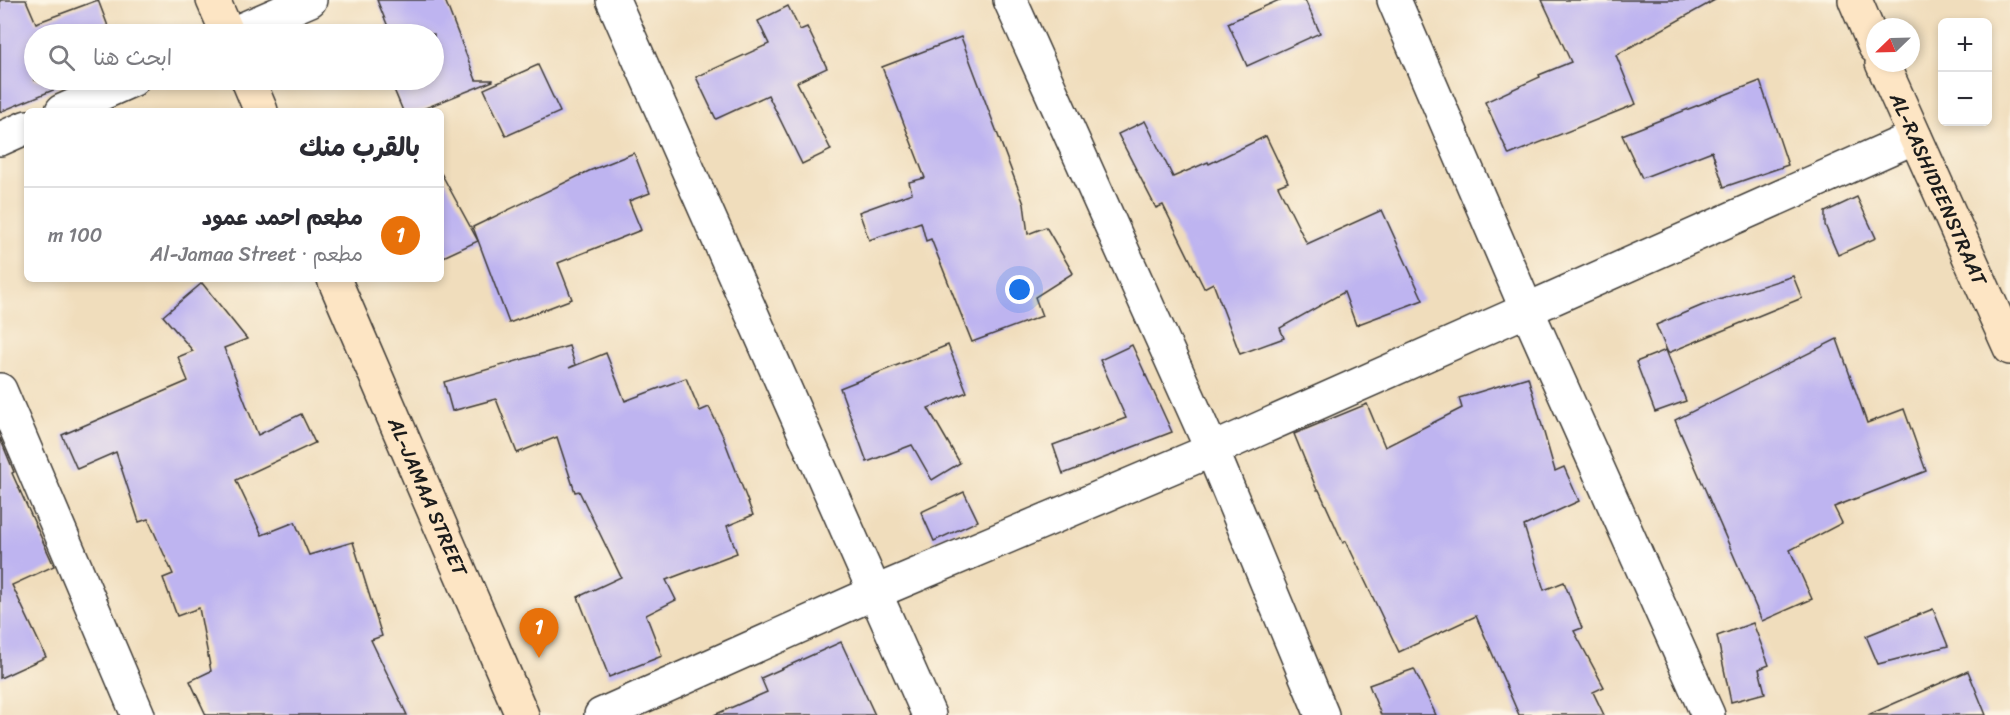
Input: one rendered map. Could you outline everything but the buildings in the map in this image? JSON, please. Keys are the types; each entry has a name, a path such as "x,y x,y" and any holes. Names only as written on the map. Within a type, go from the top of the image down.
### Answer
{"street":[{"path":"213,0 225,24"},
{"path":"254,24 310,0"},
{"path":"613,0 929,715"},
{"path":"1010,0 1212,450 1322,715"},
{"path":"1394,0 1527,310 1708,715"},
{"path":"1857,1 1866,24"},
{"name":"AL-RASHIDEENSTRAAT","path":"1886,72 2010,348"},
{"path":"69,108 109,90"},
{"path":"252,90 260,108"},
{"path":"0,139 24,128"},
{"path":"601,715 876,592 1212,450 1915,137"},
{"name":"AL-JAMAA STREET","path":"335,282 522,715"},
{"path":"0,390 138,715"}],"place":[{"name":"مطعم احمد عمود","path":"539,658"}]}
